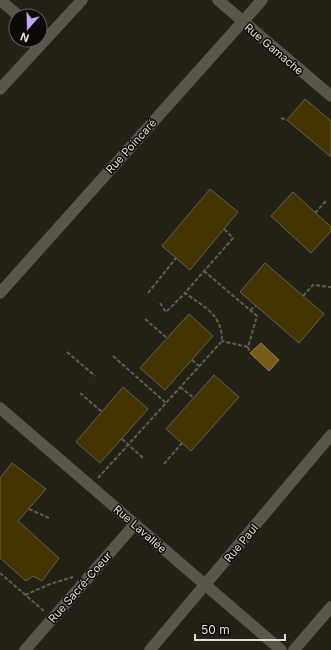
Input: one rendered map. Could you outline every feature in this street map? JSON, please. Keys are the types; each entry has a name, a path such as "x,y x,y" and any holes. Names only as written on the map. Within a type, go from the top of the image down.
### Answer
{"street":[{"path":"0,0 9,8"},
{"path":"48,32 82,0"},
{"name":"Rue Gamache","path":"218,0 242,22 331,96"},
{"name":"Rue Poincaré","path":"0,293 262,0"},
{"path":"0,89 34,48"},
{"name":"Rue Lavallée","path":"0,408 281,650"},
{"name":"Rue Paul","path":"150,650 331,435"},
{"name":"Rue Sacré-Coeur","path":"25,650 135,524"},
{"path":"294,650 331,607"}],"path":[{"path":"281,118 287,120"},
{"path":"315,213 327,200"},
{"path":"160,303 166,312 233,238 224,229"},
{"path":"148,293 176,258"},
{"path":"204,271 257,316 248,347 250,353"},
{"path":"303,296 313,285 331,287"},
{"path":"91,486 222,341 222,330 215,315 185,292"},
{"path":"250,310 256,306"},
{"path":"145,319 167,338"},
{"path":"222,341 248,347"},
{"path":"67,352 95,376"},
{"path":"113,356 166,403"},
{"path":"192,360 199,366"},
{"path":"180,387 194,398"},
{"path":"80,393 102,412"},
{"path":"122,439 143,458"},
{"path":"164,464 182,443"},
{"path":"29,508 49,518"},
{"path":"25,595 50,584 94,571"},
{"path":"0,573 52,618"}],"shaded area":[{"path":"261,343 279,360 269,371 250,353"}],"building":[{"path":"305,99 331,121 331,157 287,120"},
{"path":"210,189 238,212 190,270 162,246"},
{"path":"293,192 331,227 331,231 311,253 271,216"},
{"path":"265,263 324,314 299,343 240,292"},
{"path":"189,314 213,336 165,390 140,368"},
{"path":"214,375 239,397 191,451 166,429"},
{"path":"123,387 148,409 100,463 76,442"},
{"path":"12,463 46,489 18,521 59,558 42,581 33,576 26,581 0,558 0,478"}]}
